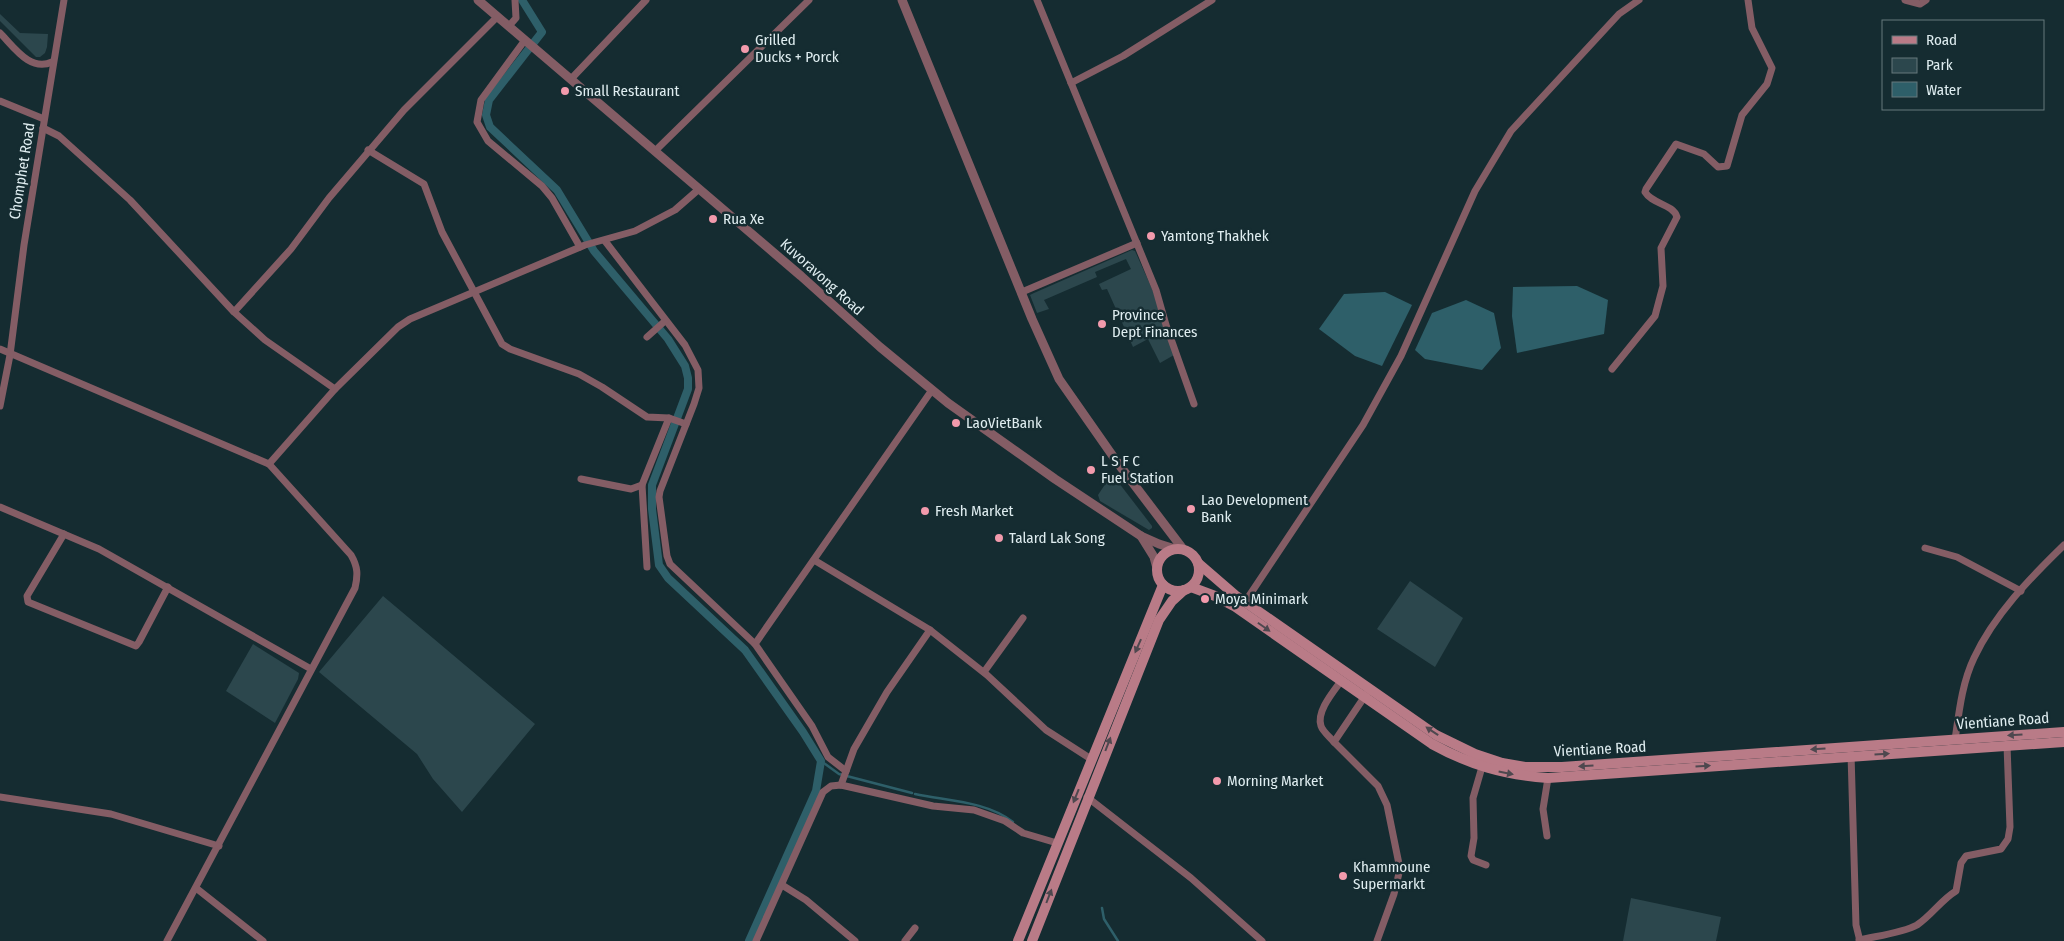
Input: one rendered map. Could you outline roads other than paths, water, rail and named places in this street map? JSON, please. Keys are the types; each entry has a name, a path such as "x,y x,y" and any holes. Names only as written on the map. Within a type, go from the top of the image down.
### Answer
{"main road":[{"path":"1032,941 1159,620 1172,601 1188,589 1199,576 1198,563 1195,556 1179,549 1170,550 1161,557 1157,568 1157,574 1163,585 1173,590 1188,589 1215,596 1234,606 1341,681 1367,693 1432,744 1453,756 1482,767 1514,774 1548,778 1851,751 2064,742"},
{"name":"Vientiane Road","path":"1198,563 1245,602 1367,693 1436,734 1475,754 1502,763 1525,767 1562,767 1851,751 1955,740 2064,732"},
{"path":"1018,941 1163,585"}],"street":[{"name":"Chomphet Road","path":"0,406 10,355 24,245 52,62 64,0"},
{"name":"Kuvoravong Road","path":"478,0 801,276 880,347 948,403 1141,536"},
{"path":"509,26 516,18 515,0"},
{"path":"571,80 646,0"},
{"path":"655,151 809,0"},
{"path":"902,0 1059,380 1179,549"},
{"path":"1037,0 1156,290 1166,325 1194,404"},
{"path":"1071,83 1122,56 1212,0"},
{"path":"1245,602 1368,417 1401,356 1475,191 1511,131 1619,14 1639,0"},
{"path":"1612,369 1655,316 1663,286 1661,248 1677,217 1675,212 1648,197 1645,192 1646,190 1676,144 1704,154 1718,167 1727,166 1742,115 1770,78 1772,68 1752,28 1748,0"},
{"path":"1906,0 1916,4 1926,0"},
{"path":"234,312 291,249 328,198 368,150 404,110 498,17"},
{"path":"0,33 33,64 46,65 52,62"},
{"path":"526,41 481,100 477,122 488,141 542,186 552,198 582,246"},
{"path":"0,101 44,119"},
{"path":"43,128 59,136 130,200 234,312 265,340 334,389"},
{"path":"368,150 424,184 442,232 502,344 510,349 579,374 647,417 669,418 686,424"},
{"path":"269,464 334,389 398,327 428,310 582,246 635,231 662,218 699,189"},
{"path":"605,241 685,345 698,370 698,388 660,491 659,497 667,556 675,570 754,644 812,726 828,757 846,770"},
{"path":"1022,292 1137,243"},
{"path":"647,337 665,321"},
{"path":"0,349 10,355 269,464 351,555 356,565 358,575 355,588 167,941"},
{"path":"754,644 932,390"},
{"path":"647,567 642,485 669,418"},
{"path":"580,479 631,489 642,485"},
{"path":"0,506 99,549 311,669"},
{"path":"64,534 27,596 28,602 136,646 140,642 168,587"},
{"path":"1141,536 1159,544 1179,549"},
{"path":"1141,536 1154,557 1157,568"},
{"path":"1955,740 1962,697 1974,658 2002,614 2064,545"},
{"path":"1926,548 1957,557 2021,591"},
{"path":"814,560 930,630 984,672 1046,730 1091,759"},
{"path":"984,672 1023,618"},
{"path":"841,785 854,749 887,692 930,630"},
{"path":"1341,681 1327,702 1320,719 1322,728 1378,786 1387,805 1400,869 1394,894 1377,941"},
{"path":"1334,742 1367,693"},
{"path":"1851,751 1856,925 1860,940 1918,924 1941,902 1956,891 1962,863 1966,856 2001,849 2005,846 2010,827 2007,745"},
{"path":"1482,767 1473,798 1474,838 1471,856 1473,860 1486,865"},
{"path":"1547,836 1543,809 1548,778"},
{"path":"756,941 823,792 831,786 841,785 934,806 974,810 1005,821 1023,833 1058,843"},
{"path":"0,797 111,814 219,846"},
{"path":"1088,798 1191,878 1262,941"},
{"path":"782,885 806,900 855,941"},
{"path":"196,888 263,941"},
{"path":"905,941 915,928"}],"water":[{"path":"1577,286 1608,300 1604,334 1517,353 1512,316 1513,287"},
{"path":"1385,292 1412,305 1382,366 1355,356 1319,329 1344,294"},
{"path":"1466,300 1494,313 1501,348 1482,370 1425,359 1415,350 1432,313"}],"waterway":[{"path":"522,0 542,32 489,100 486,115 490,127 557,190 594,251 668,339 685,366 688,378 688,389 652,485 652,509 659,565 668,578 745,650 803,732 821,761 816,791 749,941"},
{"path":"821,761 839,774 912,793"},
{"path":"915,794 979,806 1002,815 1013,822"},
{"path":"1102,908 1104,919 1118,941"}],"place":[{"name":"Grilled Ducks + Porck","path":"745,49"},
{"name":"Small Restaurant","path":"565,91"},
{"name":"Rua Xe","path":"713,219"},
{"name":"Yamtong Thakhek","path":"1151,236"},
{"name":"Province Dept Finances","path":"1102,324"},
{"name":"LaoVietBank","path":"956,423"},
{"name":"L S F C Fuel Station","path":"1091,470"},
{"name":"Lao Development Bank","path":"1191,509"},
{"name":"Fresh Market","path":"925,511"},
{"name":"Talard Lak Song","path":"999,538"},
{"name":"Moya Minimark","path":"1205,599"},
{"name":"Morning Market","path":"1217,781"},
{"name":"Khammoune Supermarkt","path":"1343,876"}]}
